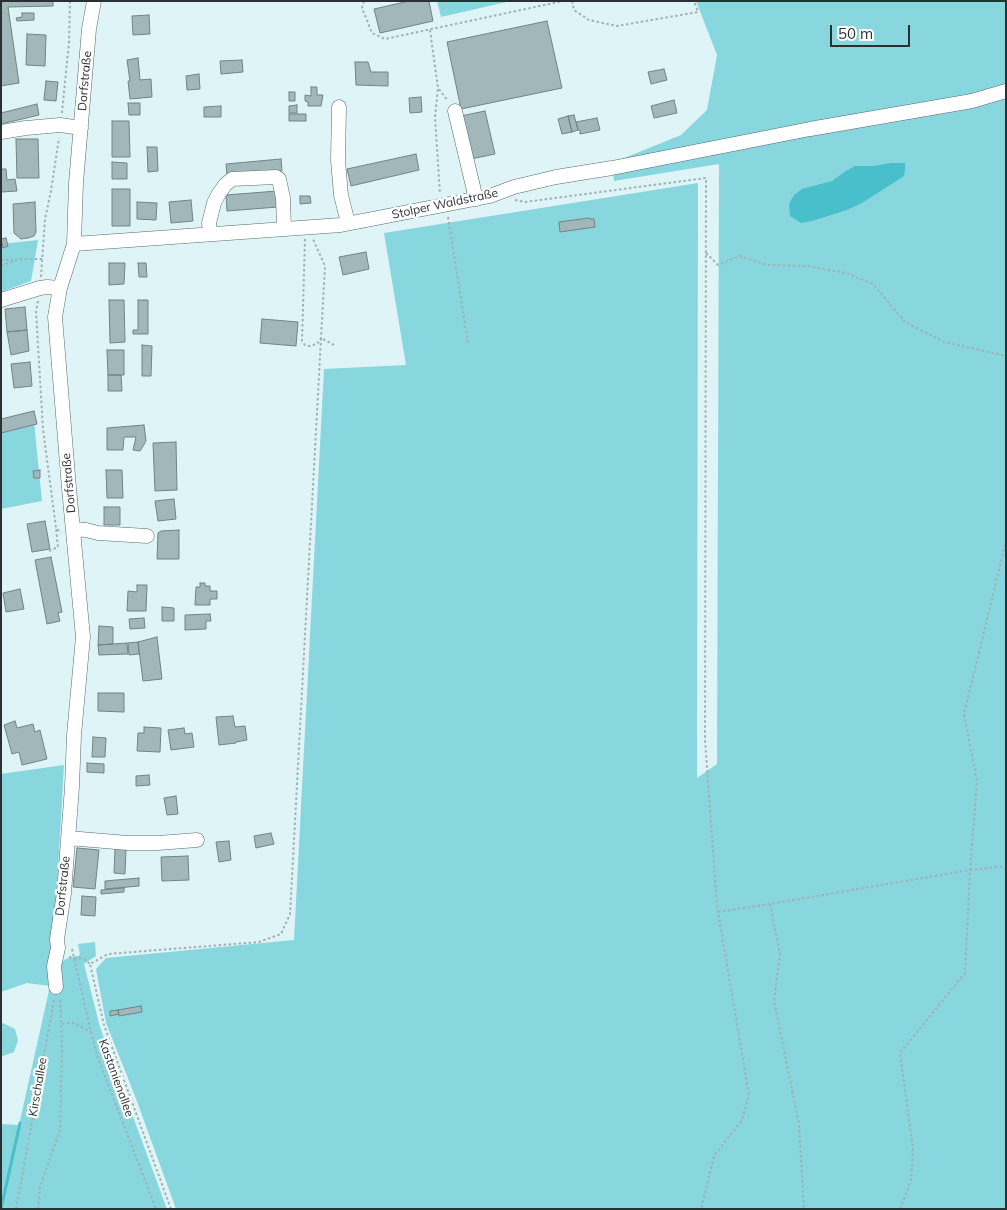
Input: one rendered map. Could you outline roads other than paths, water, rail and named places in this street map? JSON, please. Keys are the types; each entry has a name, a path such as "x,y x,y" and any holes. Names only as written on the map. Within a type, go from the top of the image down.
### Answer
{"street":[{"name":"Dorfstraße","path":"56,987 57,939 64,893 74,734 84,637 55,317 60,288 74,244 76,183 94,1"},
{"name":"Stolper Waldstraße","path":"74,244 284,229 305,233 490,196 514,187 556,177 972,101 1006,91"},
{"path":"339,108 338,160 341,195 348,224"},
{"path":"455,111 476,199"},
{"path":"1,132 60,124 81,128"},
{"path":"210,234 209,223 214,203 218,195 232,179 276,177 279,179 283,198 284,229"},
{"path":"1,300 40,288 60,288"},
{"path":"73,530 147,536"},
{"path":"68,838 128,843 197,840"}],"waterway":[{"path":"1,1209 20,1123"}]}
